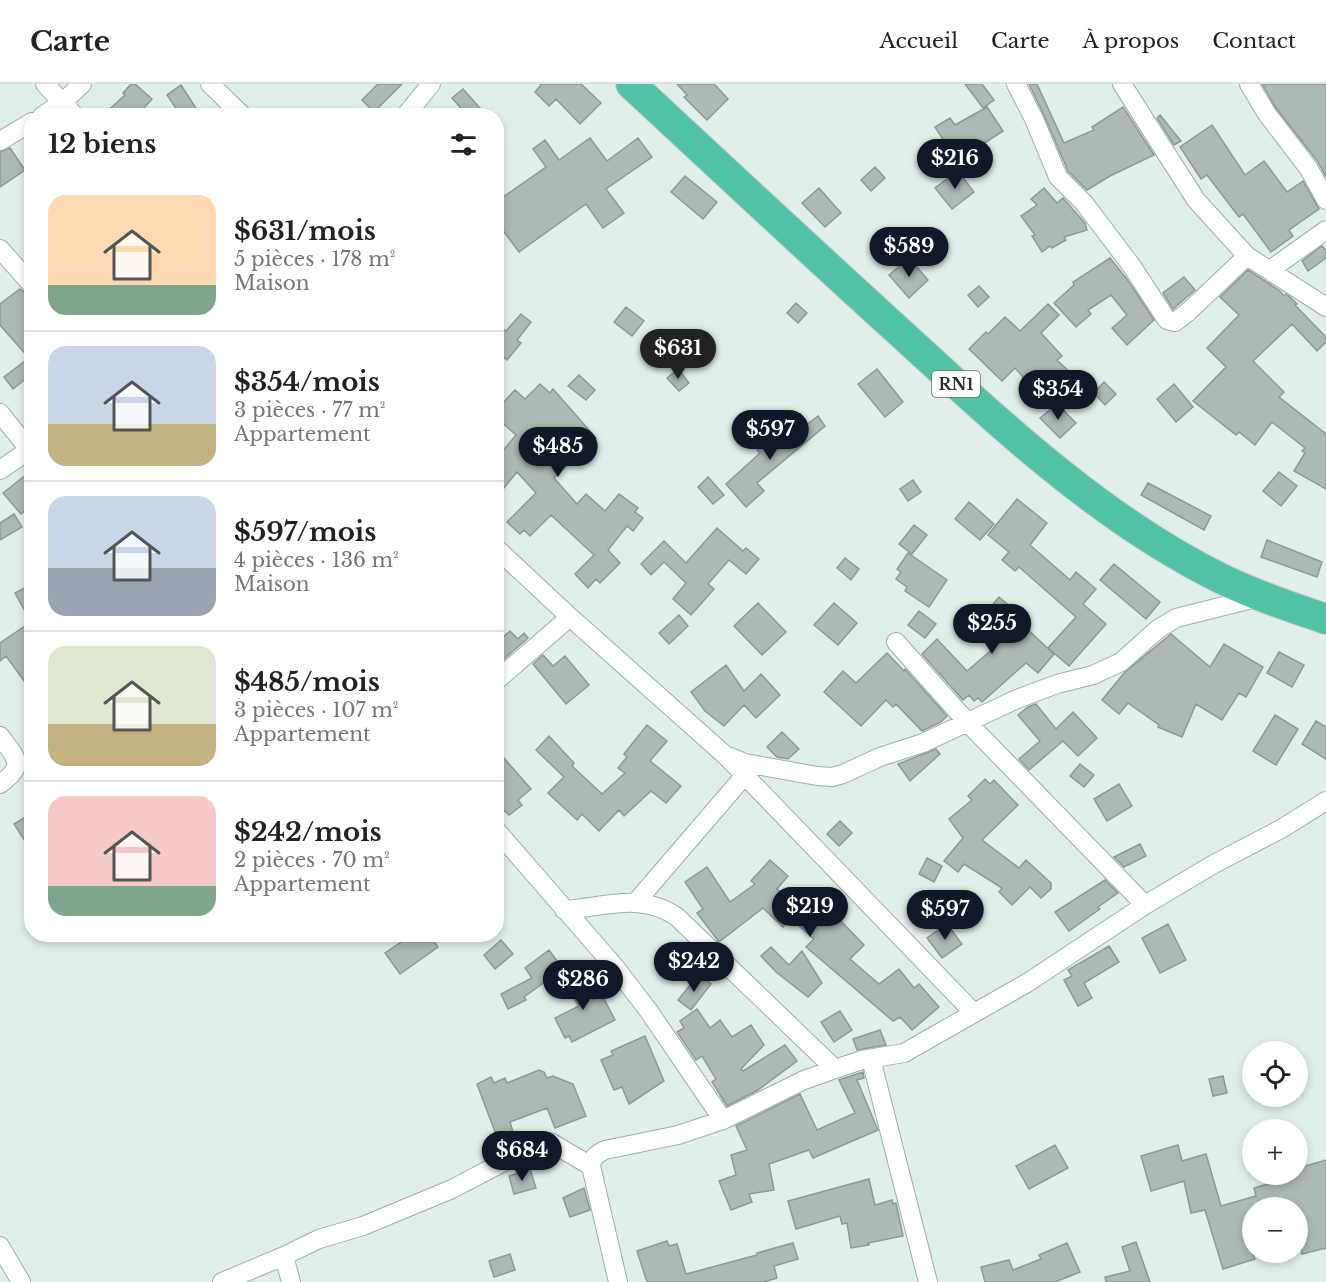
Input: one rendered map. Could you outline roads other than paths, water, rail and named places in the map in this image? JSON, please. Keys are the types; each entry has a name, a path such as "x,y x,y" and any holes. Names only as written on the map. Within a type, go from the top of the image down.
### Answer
{"highway":[{"name":"RN1","path":"631,84 1004,428 1109,511 1173,553 1261,597 1326,619"}],"street":[{"path":"45,84 68,108"},
{"path":"70,108 82,84"},
{"path":"210,84 235,108"},
{"path":"412,108 431,84"},
{"path":"1016,84 1034,118 1058,177 1084,203 1131,265 1167,320 1175,322 1188,312 1247,256"},
{"path":"1122,84 1196,200 1247,256 1326,307"},
{"path":"1249,84 1309,169 1326,200"},
{"path":"0,141 24,127"},
{"path":"1270,270 1326,230"},
{"path":"0,249 24,276"},
{"path":"0,413 24,442"},
{"path":"0,470 24,455"},
{"path":"504,555 726,756 745,769 973,1012"},
{"path":"745,769 832,777 843,774 880,757 923,743 1017,699 1057,684 1093,675 1121,662 1158,629 1176,618 1261,597"},
{"path":"504,674 570,617"},
{"path":"896,642 968,723 1145,905"},
{"path":"0,736 17,759 18,765 11,776 0,783"},
{"path":"636,902 745,769"},
{"path":"618,1282 591,1166 592,1158 605,1150 678,1135 723,1120 804,1080 835,1069 904,1053 1027,983 1145,905 1214,864 1281,829 1326,801"},
{"path":"504,839 564,910 595,942 642,1001 723,1120"},
{"path":"564,910 636,902 659,906 677,917 835,1069"},
{"path":"871,1059 928,1282"},
{"path":"222,1282 320,1239 363,1226 452,1189 519,1154 550,1143 591,1166"},
{"path":"0,1246 21,1282"},
{"path":"284,1256 291,1282"}]}
